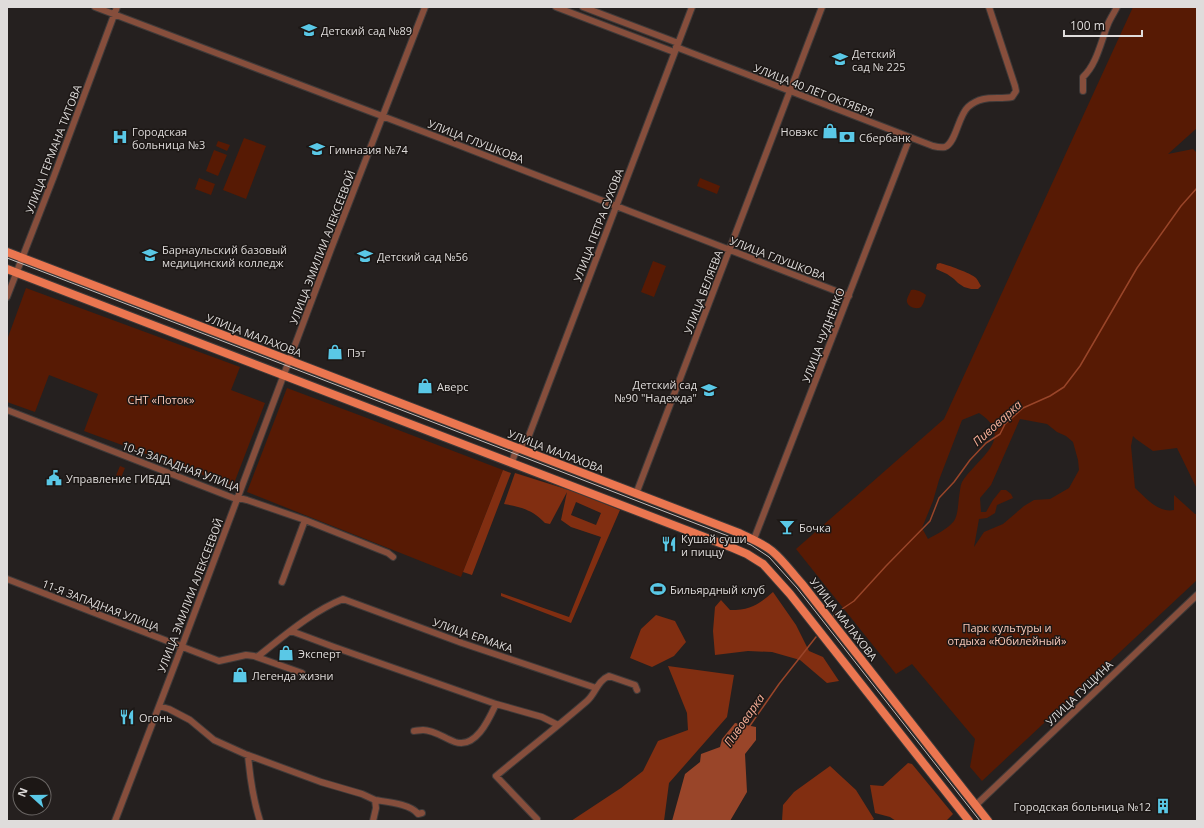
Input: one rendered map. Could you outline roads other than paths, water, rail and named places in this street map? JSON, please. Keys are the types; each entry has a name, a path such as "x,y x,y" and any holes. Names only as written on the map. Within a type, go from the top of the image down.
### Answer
{"main road":[{"name":"УЛИЦА МАЛАХОВА","path":"7,252 754,539 772,551 798,579 988,821"},
{"path":"7,269 512,462 733,548 756,559 770,570 790,594 966,820"}],"street":[{"name":"УЛИЦА ГЛУШКОВА","path":"95,7 849,296"},
{"name":"УЛИЦА ГЕРМАНА ТИТОВА","path":"7,297 117,7"},
{"name":"УЛИЦА ЭМИЛИИ АЛЕКСЕЕВОЙ","path":"115,821 283,375 425,7"},
{"name":"УЛИЦА 40 ЛЕТ ОКТЯБРЯ","path":"556,7 676,48 940,148 946,147 950,144 962,114 967,107 977,101 990,98 1012,97 1016,92 989,7"},
{"name":"УЛИЦА 40 ЛЕТ ОКТЯБРЯ","path":"583,7 676,48"},
{"name":"УЛИЦА ПЕТРА СУХОВА","path":"512,462 519,448 528,438 692,7"},
{"name":"УЛИЦА БЕЛЯЕВА","path":"636,494 822,7"},
{"path":"1083,90 1084,77 1103,43 1108,25 1117,7"},
{"name":"УЛИЦА ЧУДНЕНКО","path":"754,539 910,137"},
{"name":"10-Я ЗАПАДНАЯ УЛИЦА","path":"7,410 236,499 247,500 305,520 393,557"},
{"path":"282,582 305,520"},
{"name":"11-Я ЗАПАДНАЯ УЛИЦА","path":"7,579 219,661 246,655 257,657 302,673"},
{"name":"УЛИЦА ГУЩИНА","path":"976,805 1197,595"},
{"name":"УЛИЦА ЕРМАКА","path":"291,631 315,614 343,599 462,643 596,688"},
{"path":"257,657 291,631 334,648 496,704 542,717 558,725"},
{"path":"537,819 496,776 588,699 601,681 609,676 636,685 637,690"},
{"path":"414,731 423,730 455,742 464,743 471,740 481,730 490,718 496,704"},
{"path":"159,706 169,709 190,720 214,740 248,755 321,782 362,794 375,800 405,806 413,809 418,814 422,813"},
{"path":"248,755 250,781 260,821"},
{"path":"373,821 376,808 375,800"}],"waterway":[{"name":"Пивоварка","path":"833,617 836,613 854,601 930,521 939,498 986,443 1000,434 1005,424 1023,408 1050,396 1064,387 1080,366 1137,268 1181,206 1197,188"},
{"name":"Пивоварка","path":"749,727 779,684 816,637"}],"tram line":[{"path":"7,258 751,545 769,557 797,588 980,821"}],"place":[{"name":"Детский сад №89","path":"309,30"},
{"name":"Детский сад № 225","path":"840,59"},
{"name":"Новэкс","path":"830,131"},
{"name":"Городская больница №3","path":"120,137"},
{"name":"Сбербанк","path":"847,137"},
{"name":"Гимназия №74","path":"317,149"},
{"name":"Барнаульский базовый медицинский колледж","path":"150,255"},
{"name":"Детский сад №56","path":"365,256"},
{"name":"Пэт","path":"335,352"},
{"name":"Аверс","path":"425,386"},
{"name":"Детский сад №90 \"Надежда\"","path":"709,390"},
{"name":"Управление ГИБДД","path":"54,478"},
{"name":"Бочка","path":"787,527"},
{"name":"Кушай суши и пиццу","path":"669,544"},
{"name":"Бильярдный клуб","path":"658,589"},
{"name":"Эксперт","path":"286,653"},
{"name":"Легенда жизни","path":"240,675"},
{"name":"Огонь","path":"127,717"},
{"name":"Городская больница №12","path":"1163,806"}],"park label":[{"name":"СНТ «Поток»","path":"161,399"},
{"name":"Парк культуры и отдыха «Юбилейный»","path":"1007,633"}]}
